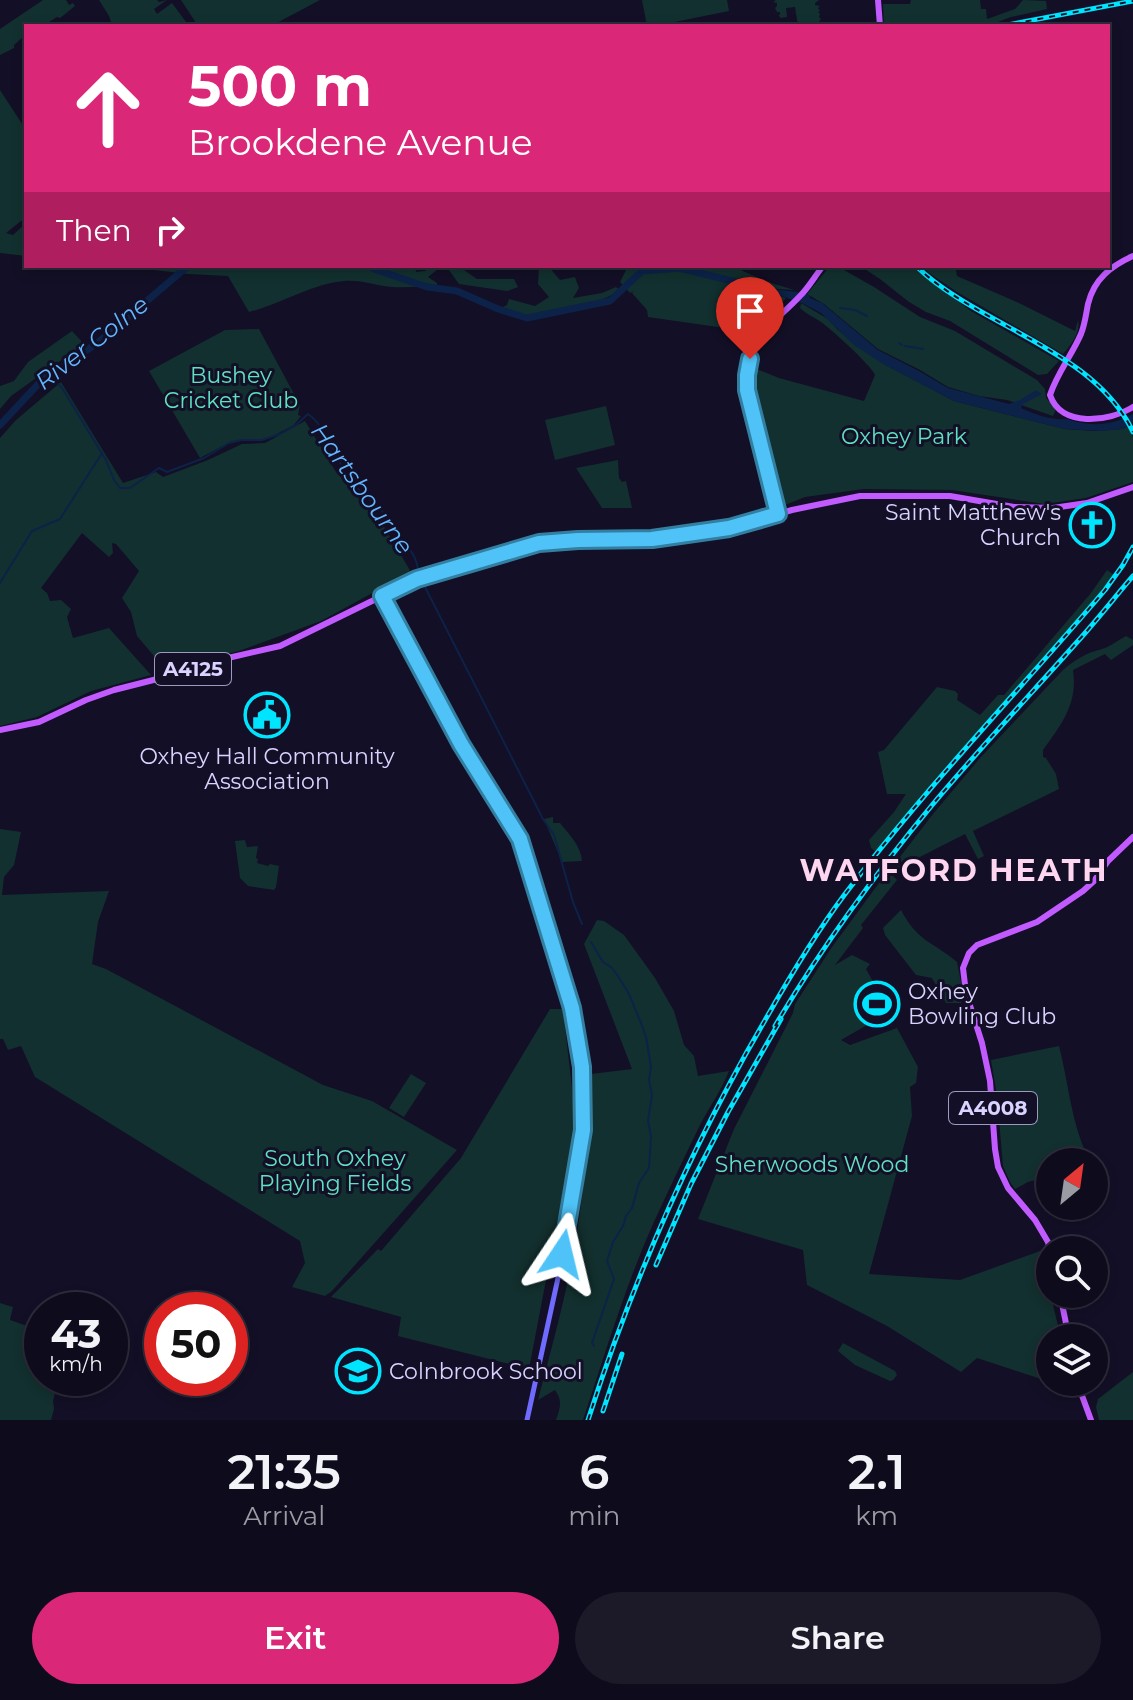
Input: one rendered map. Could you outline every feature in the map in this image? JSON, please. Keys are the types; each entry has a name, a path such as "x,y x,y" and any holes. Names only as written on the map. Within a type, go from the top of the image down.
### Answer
{"main road":[{"path":"878,0 880,24"},
{"path":"1133,256 1108,270 1096,285 1081,334 1050,395 1059,409 1088,419 1112,417 1133,407"},
{"path":"778,514 747,375 757,338 796,301 820,268"},
{"name":"A4125","path":"0,730 47,719 114,690 280,646 417,579 539,543 652,539 729,528 831,500 872,495 950,496 1014,507 1063,508 1095,501 1133,487"},
{"path":"382,596 461,744 520,839 578,1035 582,1067 581,1152 527,1420"},
{"name":"A4008","path":"1044,1236 1008,1188 998,1167 990,1081 966,993 965,962 977,945 1037,922 1083,891 1112,856 1133,837"},
{"path":"1082,1396 1091,1420"}],"green space":[{"path":"43,0 66,0 69,5 73,3 75,6 46,24 24,24 24,38 0,55 0,29"},
{"path":"99,0 167,0 154,9 157,14 172,3 188,24 112,24"},
{"path":"181,0 320,0 275,24 197,24"},
{"path":"642,0 727,0 729,11 665,24 647,24"},
{"path":"819,0 815,5 820,6 821,22 798,24 795,7 786,8 787,17 781,18 775,8 777,3 773,2"},
{"path":"911,0 980,0 981,9 986,9 987,19 1015,9 1023,0 1046,1 1047,9 992,24 884,24 883,4 910,4"},
{"path":"0,90 24,127 24,219 6,233 13,235 24,225 24,256 0,253"},
{"path":"137,268 415,268 416,272 441,268 428,277 437,285 398,287 344,281 320,286 249,312 228,276"},
{"path":"447,268 460,268 477,279 514,279 518,287 507,291 459,284"},
{"path":"539,268 550,268 560,280 575,277 579,288 573,298 616,287 620,290 589,304 548,313 523,315 501,308 507,305 509,299 535,306 549,297 538,284"},
{"path":"627,268 736,268 794,290 760,288 786,298 749,338 739,336 732,329 648,317 647,310 632,293 634,291 630,293 620,282"},
{"path":"828,268 841,268 920,317 955,331 1037,380 1056,409 1053,416 1007,400 948,387 878,349 824,304 807,294"},
{"path":"863,268 914,268 971,311 1059,361 1047,374 1038,375 950,321 909,302"},
{"path":"924,268 953,268 957,276 1075,331 1078,320 1077,334 1063,354"},
{"name":"Oxhey Park","path":"801,303 828,319 882,363 954,401 1065,429 1096,431 1128,426 1133,437 1133,482 1086,498 1044,504 952,490 864,489 805,497 785,505 781,501 748,383 752,367 779,378 864,401 875,375 842,340 800,308"},
{"name":"Bushey Cricket Club","path":"259,329 300,405 298,415 301,416 294,425 273,436 230,442 200,458 149,371 225,330"},
{"path":"72,331 84,344 11,396 0,409 0,386 14,381 28,362"},
{"path":"61,382 123,483 156,472 163,477 242,444 265,443 305,421 336,472 377,515 411,572 321,621 239,651 165,669 137,636 131,612 122,598 139,571 116,544 112,543 113,553 109,557 82,533 41,588 50,601 61,600 71,609 67,617 73,638 109,628 151,675 91,691 37,717 0,726 0,438 16,420"},
{"path":"606,406 615,445 555,460 545,420"},
{"path":"618,460 619,478 622,482 626,481 632,508 602,508 576,468"},
{"path":"1107,570 1114,575 1102,591 935,779 876,852 871,848 869,840 906,794 887,794 878,752 884,750 937,687 955,691 957,700 980,715 998,695 1004,695"},
{"path":"1126,636 1133,640 1133,645 1111,660 1105,654 1073,670 1071,703 1043,750 1043,757 1056,774 1059,789 973,831 984,856 978,859 965,834 912,861 905,875 893,866 980,758 1062,671 1080,657 1108,647"},
{"path":"553,817 553,823 560,823 574,840 582,861 562,862 544,819"},
{"name":"South Oxhey Playing Fields","path":"0,829 21,832 14,865 4,877 2,895 109,891 98,922 92,964 323,1085 372,1101 457,1150 325,1296 292,1287 305,1263 300,1241 35,1077 21,1046 8,1050 3,1039 0,1039"},
{"path":"245,840 247,847 258,846 257,863 279,866 274,890 248,886 240,878 235,841"},
{"name":"Sherwoods Wood","path":"887,872 893,876 897,880 861,925 863,928 835,965 852,955 870,964 866,969 876,987 857,996 869,1024 841,1040 850,1045 897,1028 918,1067 916,1083 910,1087 912,1116 869,1274 960,1280 1036,1252 1036,1308 1054,1308 1058,1324 1036,1324 1036,1377 977,1358 961,1372 887,1326 807,1285 803,1250 698,1219 734,1129 795,1004"},
{"path":"901,910 913,929 957,962 964,998 961,1003 946,1003 932,978 916,975 885,935 883,928"},
{"path":"597,920 604,921 624,935 655,978 674,1011 684,1045 694,1056 698,1076 729,1071 664,1199 643,1248 583,1420 556,1420 560,1401 555,1390 538,1400 576,1238 590,1115 591,1074 632,1069 584,944"},
{"path":"550,1009 563,1009 576,1123 529,1369 398,1336 401,1317 331,1297 378,1249 381,1251 461,1158"},
{"path":"1059,1046 1074,1119 1084,1148 1036,1148 1036,1180 1015,1189 1003,1166 991,1060"},
{"path":"411,1074 426,1083 404,1117 389,1108"},
{"path":"0,1303 13,1307 10,1320 24,1325 24,1396 54,1396 51,1420 0,1420"},
{"path":"843,1343 895,1371 897,1375 890,1381 855,1365 838,1351"},
{"path":"1133,1372 1133,1420 1099,1420 1098,1399 1108,1396 1108,1391"}],"water":[{"path":"755,287 809,295 878,350 948,388 1009,404 1036,390 1042,394 1021,408 1050,418 1092,424 1109,423 1133,414 1133,422 1122,429 1103,431 1065,429 954,401 883,364 854,345 821,313"}],"waterway":[{"name":"River Colne","path":"0,425 43,379 96,344 186,268"},
{"name":"River Colne","path":"373,268 427,287 457,291 527,318 610,301 642,271 679,268"},
{"name":"River Colne","path":"679,268 765,289"},
{"path":"840,308 867,316"},
{"path":"905,346 923,349"},
{"name":"Hartsbourne","path":"49,375 62,388 120,488 130,488 159,468 167,472 204,458 229,443 262,440 280,434 308,414 326,435 351,482 382,511 416,560 418,571"},
{"path":"0,583 32,531 60,519 102,453"},
{"name":"Hartsbourne","path":"423,583 554,835 582,924"},
{"name":"Hartsbourne","path":"591,942 603,962 618,976 641,1023 651,1067 649,1080 652,1095 648,1121 651,1136 649,1168 639,1183 632,1208 613,1242 607,1261 614,1279 592,1343 594,1346"}],"railway":[{"path":"1012,24 1133,1"},
{"path":"918,268 971,306 1064,359 1092,380 1115,404 1133,432"},
{"path":"588,1420 624,1317 665,1216 737,1070 803,956 876,854 1105,590 1133,547"},
{"path":"775,1026 830,940 911,830 1133,576"},
{"path":"656,1265 691,1184 781,1019"},
{"path":"603,1411 622,1354"}],"place":[{"name":"Saint Matthew's Church","path":"1092,525"},
{"name":"Oxhey Hall Community Association","path":"267,715"},
{"name":"Oxhey Bowling Club","path":"877,1004"},
{"name":"Colnbrook School","path":"358,1371"}],"district":[{"name":"WATFORD HEATH","path":"954,871"}],"route":[{"path":"562,1254 583,1130 582,1067 572,1008 520,839 461,744 382,596 417,579 539,543 652,539 729,528 778,514 747,390 750,359"}]}
